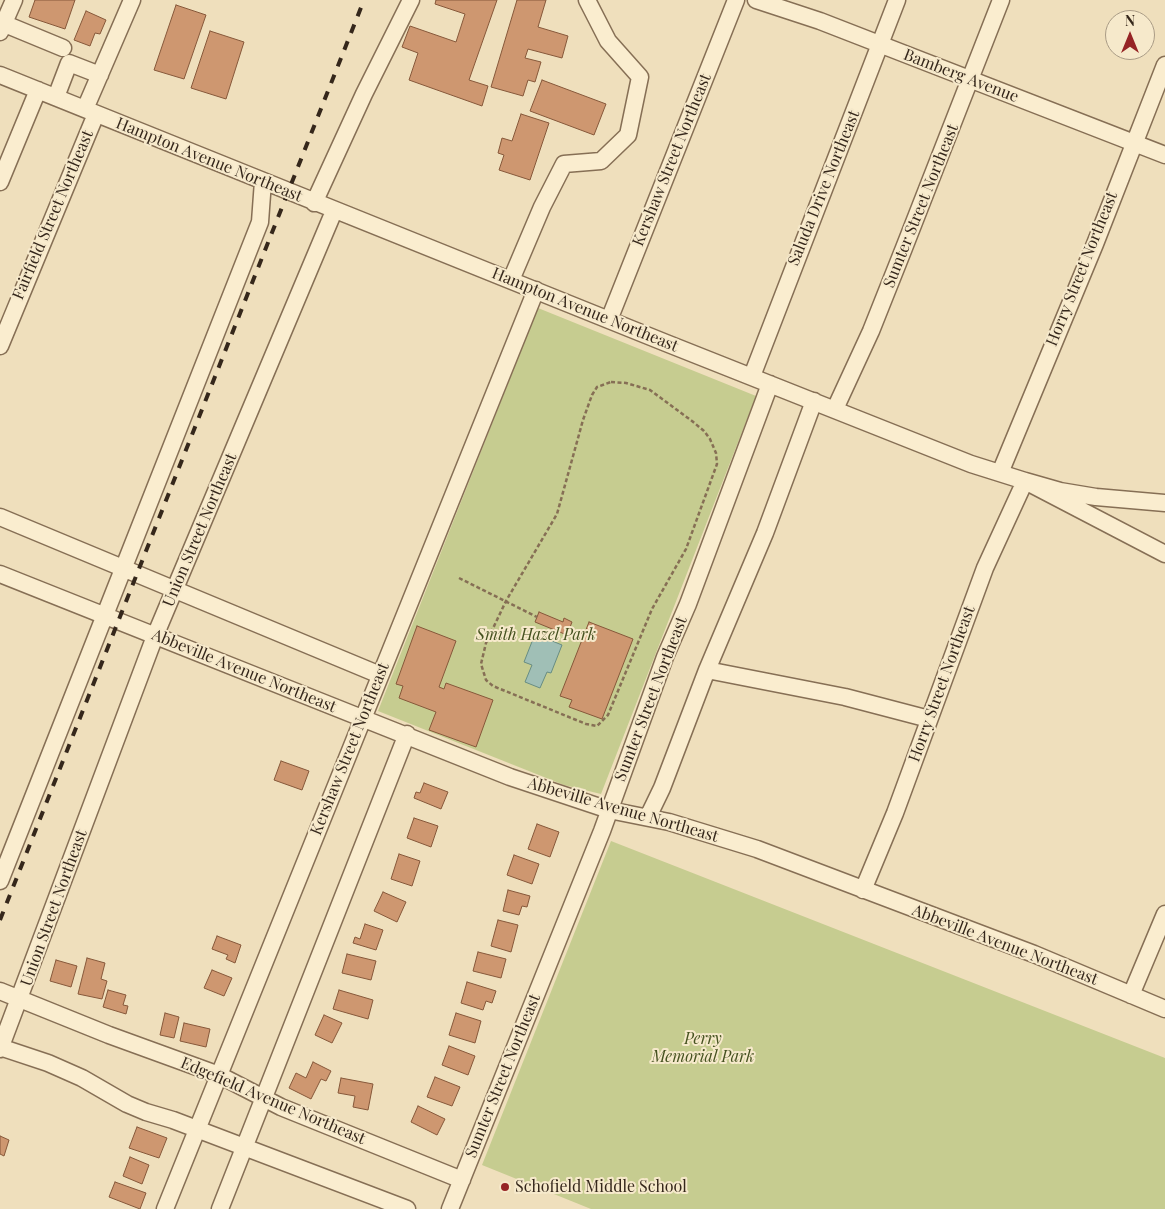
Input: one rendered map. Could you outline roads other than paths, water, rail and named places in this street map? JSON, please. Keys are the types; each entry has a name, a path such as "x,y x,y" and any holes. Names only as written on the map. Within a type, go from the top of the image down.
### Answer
{"street":[{"path":"14,0 1,26 64,48"},
{"name":"Fairfield Street Northeast","path":"0,346 90,111 100,75 132,0"},
{"path":"314,203 364,94 411,0"},
{"path":"512,280 542,208 564,164 601,161 628,135 640,77 608,41 587,0"},
{"name":"Kershaw Street Northeast","path":"609,320 736,0"},
{"name":"Bamberg Avenue","path":"756,0 820,22 1165,154"},
{"name":"Saluda Drive Northeast","path":"752,376 788,277 897,0"},
{"name":"Sumter Street Northeast","path":"835,409 871,331 1001,0"},
{"path":"56,97 69,63 100,75"},
{"name":"Horry Street Northeast","path":"1000,473 1165,65"},
{"name":"Hampton Avenue Northeast","path":"0,75 314,203 512,280 971,464 1025,481 1165,554"},
{"path":"0,182 38,90"},
{"path":"0,881 260,222 263,181"},
{"name":"Union Street Northeast","path":"0,1048 155,636 334,211"},
{"name":"Kershaw Street Northeast","path":"165,1209 536,290"},
{"name":"Sumter Street Northeast","path":"450,1209 609,810 770,384"},
{"path":"648,817 662,788 707,670 765,533 814,401"},
{"path":"1025,481 1060,491 1096,497 1165,503"},
{"name":"Horry Street Northeast","path":"863,890 895,813 985,568 1025,481"},
{"path":"0,517 380,674"},
{"name":"Abbeville Avenue Northeast","path":"0,574 330,706 407,734 510,777 609,810 648,817 757,849 1034,954 1165,1009"},
{"path":"707,670 845,697 930,719"},
{"path":"220,1209 407,734"},
{"path":"1131,995 1165,914"},
{"name":"Edgefield Avenue Northeast","path":"0,991 219,1075 264,1098 462,1180"},
{"path":"0,1048 48,1063 82,1078 128,1104 244,1146 406,1209"}],"water":[{"path":"535,634 562,645 551,673 547,672 540,688 525,682 532,665 524,662"}],"railway":[{"path":"0,920 364,0"}],"place":[{"name":"Schofield Middle School","path":"505,1187"}],"park label":[{"name":"Smith Hazel Park","path":"536,635"},
{"name":"Perry Memorial Park","path":"703,1048"}]}
